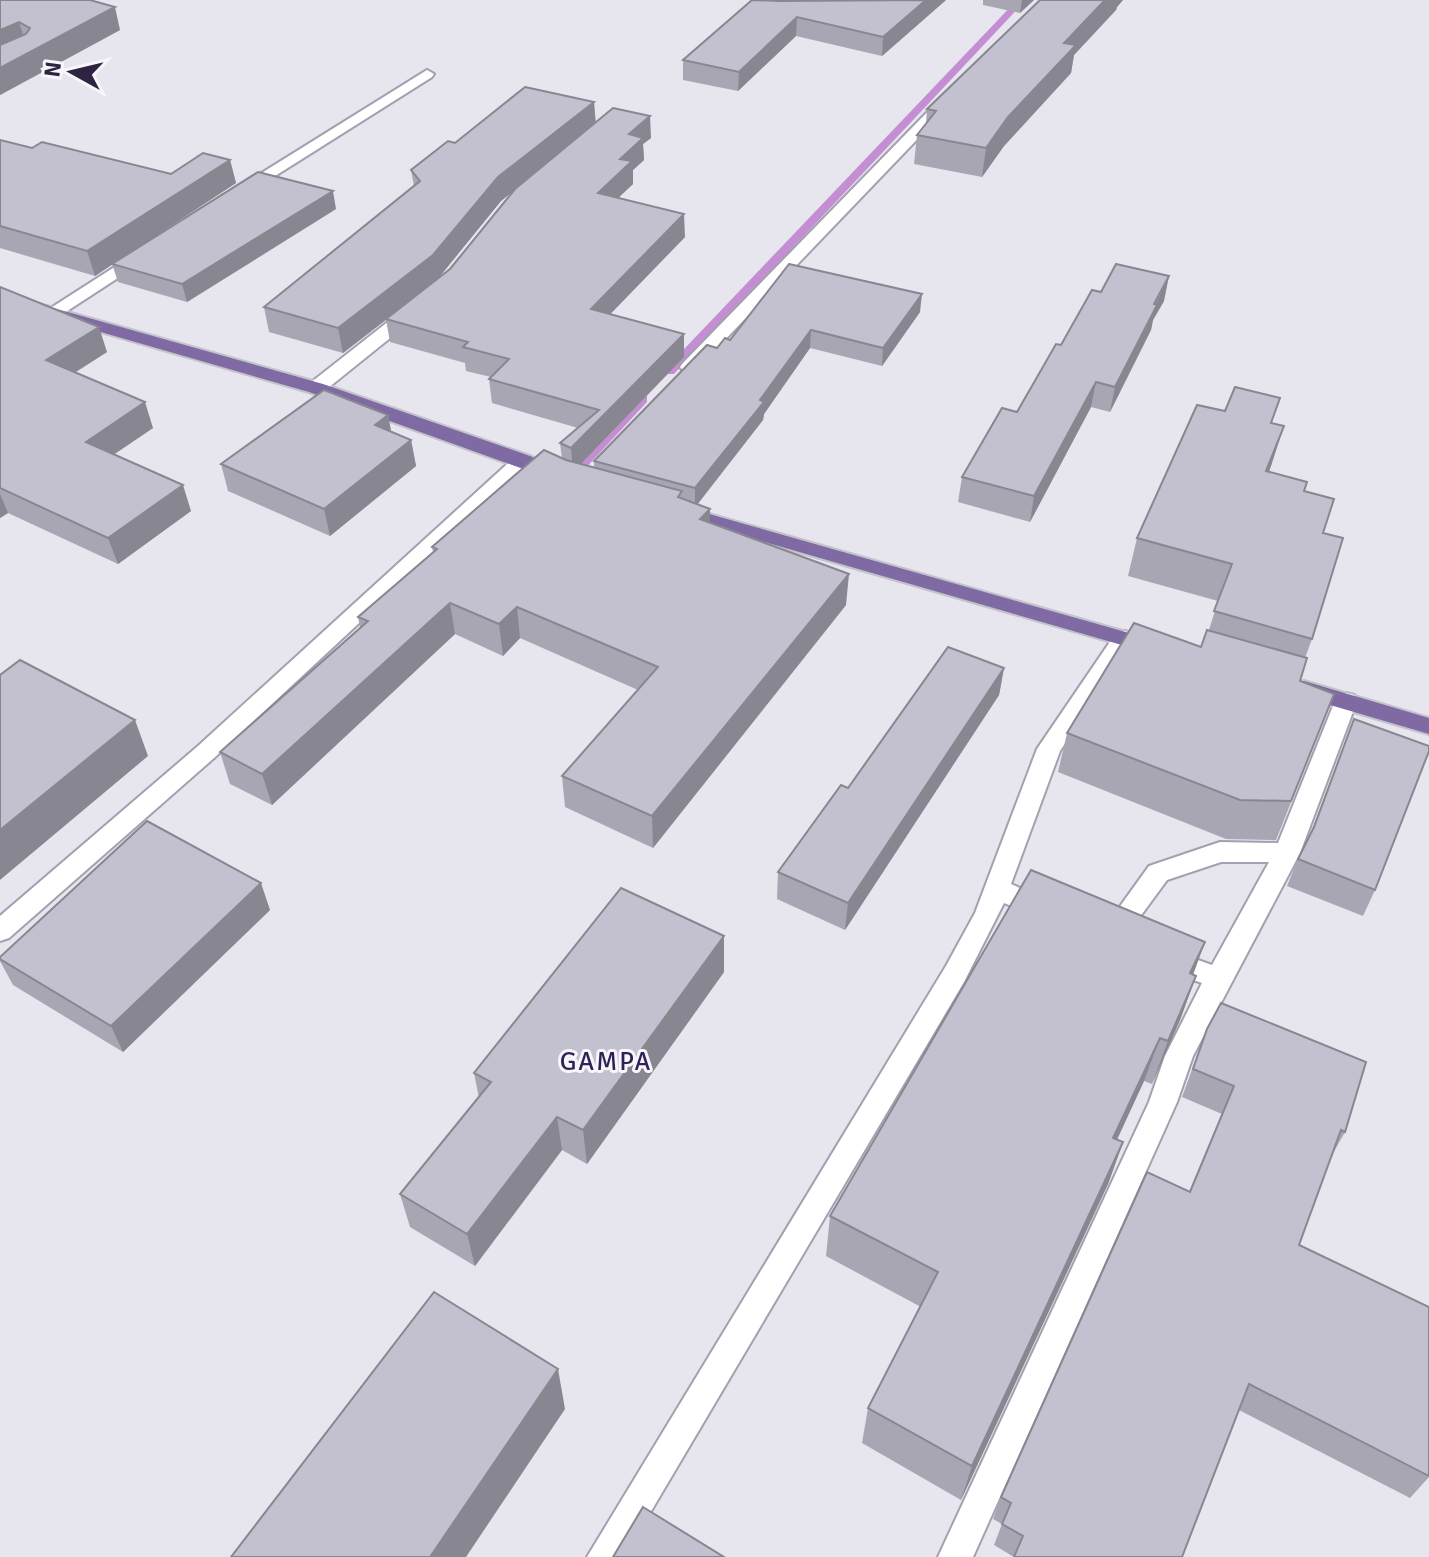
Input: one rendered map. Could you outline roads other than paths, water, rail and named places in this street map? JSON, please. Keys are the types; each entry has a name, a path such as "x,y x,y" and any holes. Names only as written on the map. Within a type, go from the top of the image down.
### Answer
{"main road":[{"path":"0,298 316,388 523,460 576,484"},
{"path":"662,507 1169,651"},
{"path":"1287,684 1429,726"}],"street":[{"path":"218,205 427,74"},
{"path":"674,382 957,90"},
{"path":"52,313 155,247"},
{"path":"316,388 433,295"},
{"path":"0,931 206,752 523,460"},
{"path":"604,1557 955,974 988,914 1049,749 1124,638"},
{"path":"955,1557 1163,1102 1179,1056 1287,853 1346,701"},
{"path":"1089,930 1158,873 1220,852 1287,853"},
{"path":"996,889 1089,930 1218,978"}],"waterway":[{"path":"670,371 1022,0"},
{"path":"576,470 643,399"}],"district":[{"name":"GAMPA","path":"606,1062"}]}
